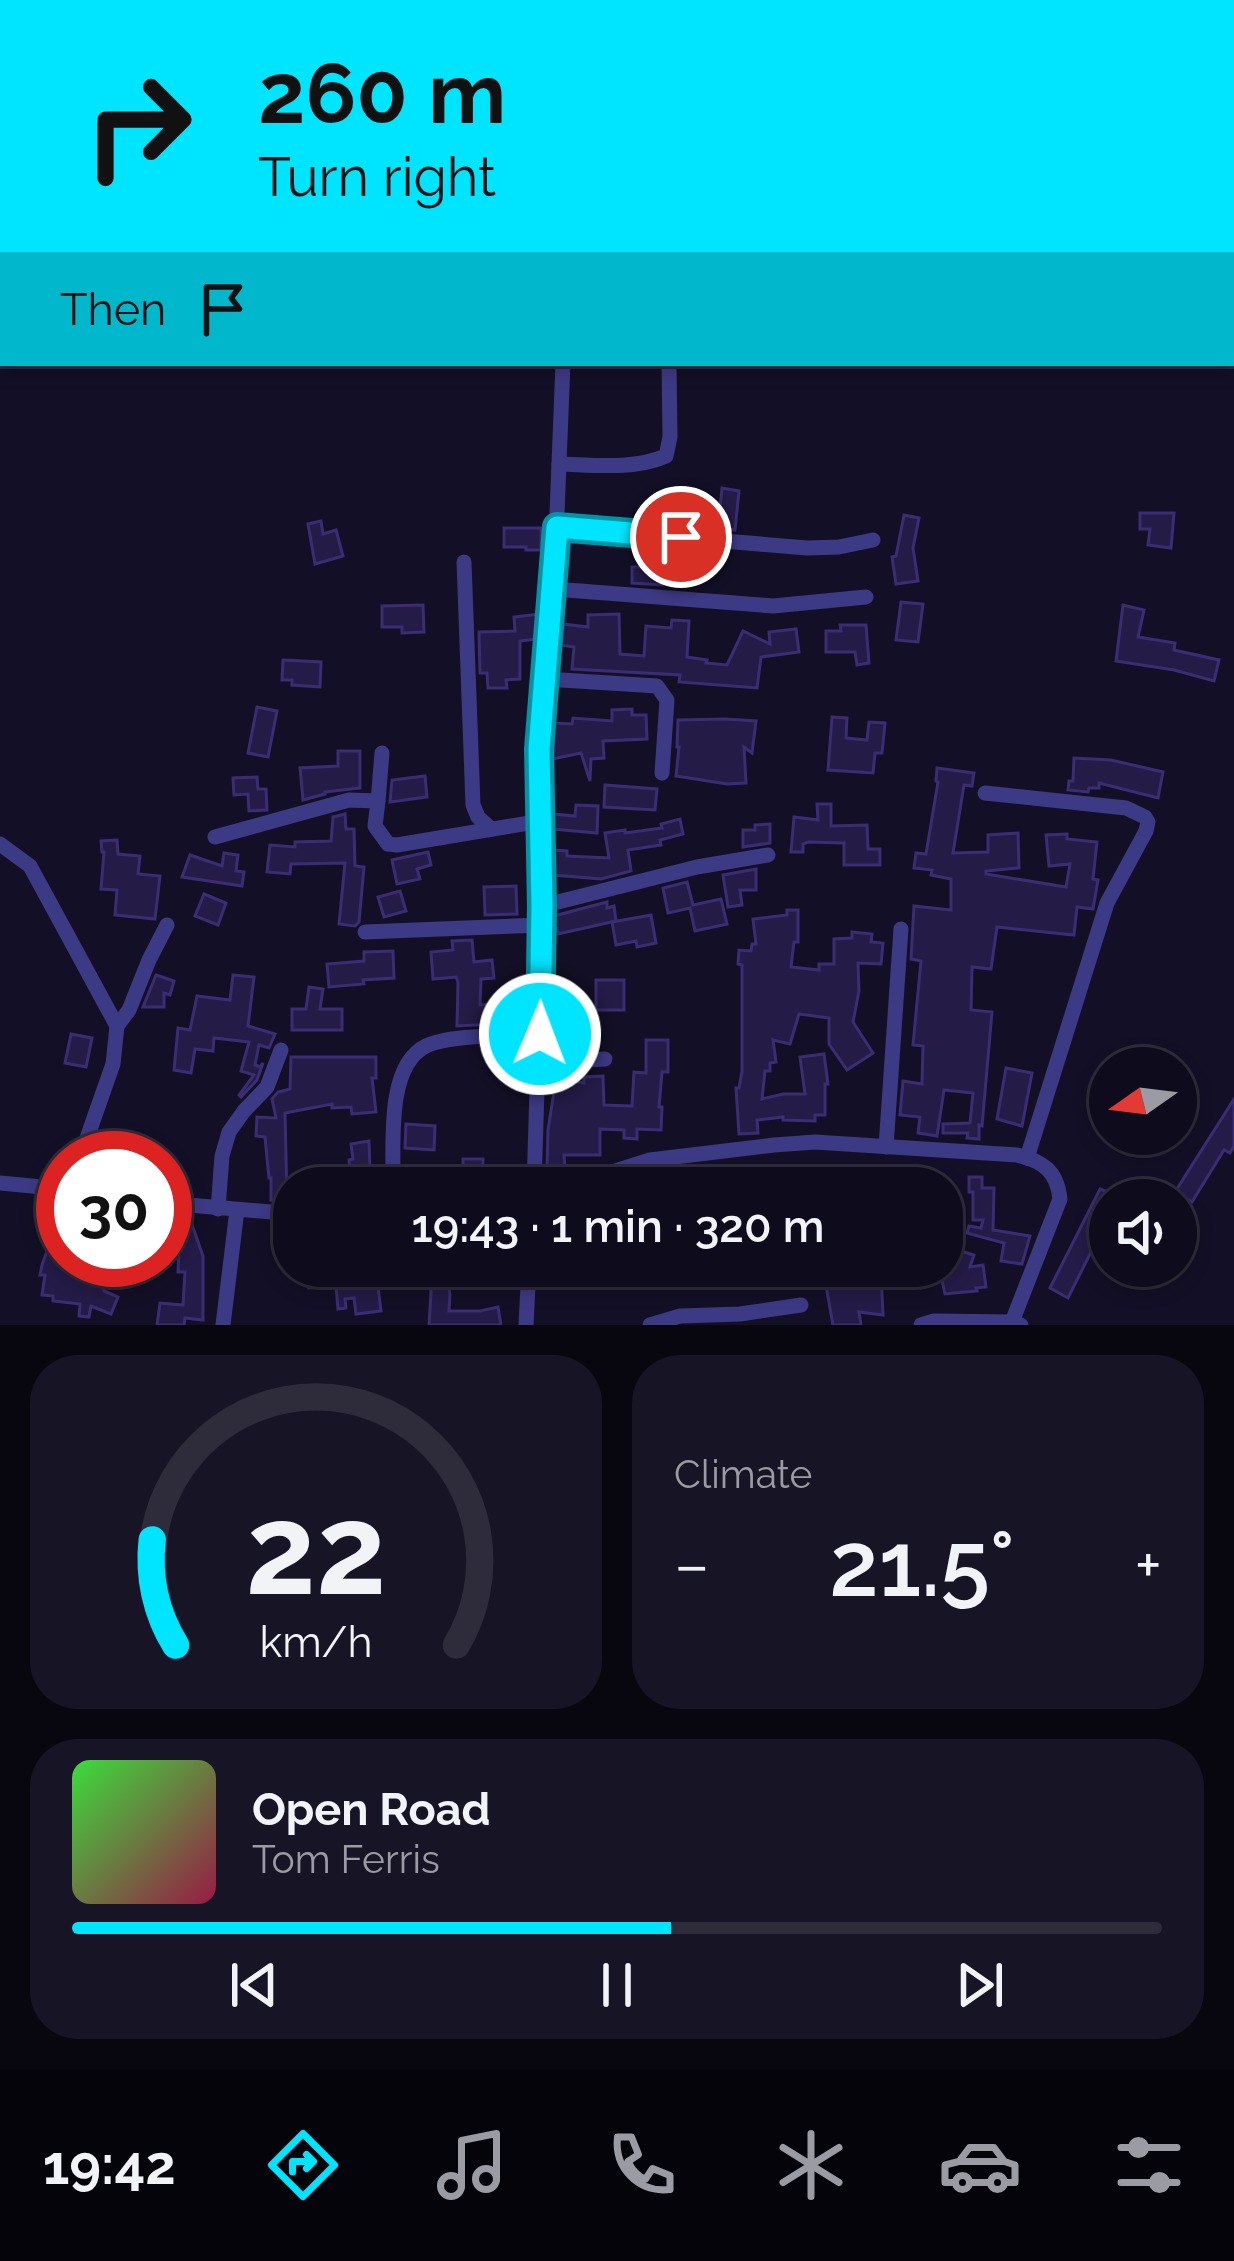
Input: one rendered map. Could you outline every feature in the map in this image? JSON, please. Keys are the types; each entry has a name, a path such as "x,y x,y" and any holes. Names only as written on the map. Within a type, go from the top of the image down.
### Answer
{"street":[{"path":"535,1167 542,925 539,749 554,589 563,366"},
{"path":"559,464 628,465 666,456 669,366"},
{"path":"557,527 807,548 839,548 873,540"},
{"path":"464,562 473,805 478,818 491,829"},
{"path":"554,589 772,606 866,597"},
{"path":"546,679 657,686 667,700 662,773"},
{"path":"382,753 375,826 388,844 406,845 541,820"},
{"path":"985,793 1126,808 1148,822 1107,903 1027,1158"},
{"path":"215,838 349,800 378,801"},
{"path":"0,844 30,866 117,1026"},
{"path":"542,906 697,867 768,855"},
{"path":"89,1131 113,1064 117,1026 129,1010 167,925"},
{"path":"364,932 542,925"},
{"path":"886,1147 902,929"},
{"path":"394,1167 398,1079 415,1053 429,1043 540,1034"},
{"path":"218,1209 229,1132 267,1087 281,1050"},
{"path":"539,1063 605,1059"},
{"path":"628,1167 650,1160 814,1142 1027,1158 1052,1171 1060,1198 1015,1324 921,1325"},
{"path":"0,1183 36,1187"},
{"path":"192,1206 273,1213"},
{"path":"224,1325 237,1210"},
{"path":"526,1325 528,1287"},
{"path":"650,1325 680,1316 801,1305"}],"building":[{"path":"722,488 739,491 735,530 718,528"},
{"path":"1140,513 1174,513 1171,548 1148,545 1150,529 1140,529"},
{"path":"904,515 919,518 913,548 918,581 896,584 892,557"},
{"path":"321,521 323,534 336,530 343,556 315,564 308,524"},
{"path":"504,528 541,528 541,550 504,547"},
{"path":"641,560 662,564 662,585 632,583 632,567 641,567"},
{"path":"901,602 923,604 918,642 896,640"},
{"path":"423,605 424,632 382,627 382,606"},
{"path":"1123,605 1144,610 1138,637 1175,643 1174,650 1219,660 1214,681 1116,661"},
{"path":"540,614 537,639 520,641 520,679 506,680 507,688 488,688 487,673 480,673 479,632 515,631 514,617"},
{"path":"619,614 620,654 644,656 646,626 671,628 672,620 689,621 687,657 706,663 727,665 743,631 770,644 769,632 796,629 799,652 761,657 757,688 679,682 680,675 572,669 574,647 561,645 563,624 588,627 588,615"},
{"path":"840,625 866,625 869,663 857,665 855,652 826,652 826,631 841,631"},
{"path":"283,660 321,662 320,687 282,680"},
{"path":"257,707 277,711 268,757 248,753"},
{"path":"632,709 632,715 646,715 647,739 603,741 604,758 591,759 590,781 581,753 553,759 554,723 572,724 573,718 612,721 612,710"},
{"path":"832,717 847,718 846,738 867,740 869,722 885,723 882,753 875,753 873,773 828,770"},
{"path":"678,720 756,721 752,753 744,747 746,783 676,776"},
{"path":"338,751 360,751 360,788 303,800 300,768 338,766"},
{"path":"1074,758 1111,760 1163,772 1158,798 1099,783 1099,788 1088,792 1068,790"},
{"path":"937,768 974,773 972,786 964,785 953,853 988,852 988,835 1018,833 1019,868 986,874 1066,887 1070,864 1049,866 1046,835 1067,834 1067,839 1097,842 1093,909 1077,907 1074,935 997,927 991,969 972,967 971,1010 992,1012 979,1139 967,1138 968,1133 943,1133 943,1124 970,1123 973,1093 944,1090 937,1136 918,1133 920,1117 900,1115 903,1081 922,1084 923,1046 913,1045 921,961 911,959 914,906 951,910 951,879 914,868 916,853 926,854"},
{"path":"425,776 427,797 390,802 392,780"},
{"path":"257,777 258,789 266,789 267,810 249,811 248,794 234,795 233,778"},
{"path":"605,785 657,789 655,810 604,807"},
{"path":"817,804 831,804 831,826 867,825 868,849 880,849 880,865 844,865 844,843 808,842 803,852 791,852 794,817 818,820"},
{"path":"576,805 598,806 597,833 552,829 553,814 575,816"},
{"path":"345,814 346,829 354,829 355,866 364,867 355,926 339,924 345,863 291,864 290,874 267,872 270,845 295,847 295,842 331,841 333,817"},
{"path":"680,819 683,834 660,840 661,845 628,850 631,871 601,879 553,875 553,850 567,851 567,856 609,858 605,833 662,828 661,824"},
{"path":"770,824 770,843 743,847 743,830"},
{"path":"117,840 118,854 140,856 138,874 160,876 155,919 115,915 117,890 101,889 101,841"},
{"path":"428,852 431,865 417,869 420,879 397,884 392,860"},
{"path":"224,853 238,855 236,871 244,872 242,886 182,877 190,855 222,866"},
{"path":"756,869 756,890 740,890 742,905 728,907 723,875"},
{"path":"687,882 693,905 721,899 727,924 695,931 690,908 668,913 663,888"},
{"path":"516,886 517,914 485,915 484,887"},
{"path":"400,891 406,911 384,917 378,897"},
{"path":"204,894 226,903 218,925 195,916"},
{"path":"607,902 607,908 614,906 616,921 558,934 554,930 554,916"},
{"path":"787,910 798,910 798,942 794,942 791,967 819,970 819,964 834,964 834,939 852,938 852,932 872,934 871,942 883,943 881,964 858,963 853,1022 873,1053 847,1070 829,1044 829,1018 799,1014 790,1044 773,1040 776,1062 765,1071 762,1099 805,1094 800,1057 824,1054 825,1115 815,1115 815,1121 757,1120 758,1133 739,1134 739,950 751,951 756,944 753,919 787,915"},
{"path":"651,915 656,943 616,945 612,922"},
{"path":"472,940 474,962 492,960 494,978 481,979 480,1005 516,1003 517,1023 457,1026 458,982 456,977 433,979 431,952 453,950 452,941"},
{"path":"393,951 394,978 329,987 327,964 364,961 364,952"},
{"path":"156,975 174,981 170,995 164,993 164,1007 143,1007"},
{"path":"233,975 254,977 248,1026 275,1034 269,1048 259,1045 255,1065 263,1063 257,1080 241,1097 254,1075 241,1071 249,1042 214,1038 213,1051 195,1049 191,1073 174,1070 178,1028 190,1030 197,996 230,1000"},
{"path":"596,980 624,980 624,1010 596,1010"},
{"path":"309,987 323,989 320,1009 342,1009 342,1030 292,1030 292,1009 306,1009"},
{"path":"552,995 574,995 574,1039 584,1039 585,1048 558,1050 557,1021 551,1021"},
{"path":"71,1034 92,1038 86,1067 65,1063"},
{"path":"646,1040 668,1040 668,1072 662,1072 659,1107 661,1130 637,1129 637,1139 624,1138 624,1130 600,1129 600,1155 564,1155 565,1167 547,1167 556,1079 584,1083 584,1077 603,1076 604,1105 632,1106 634,1072 646,1073"},
{"path":"291,1057 376,1057 376,1078 372,1078 376,1112 352,1114 351,1107 332,1108 332,1104 285,1113 286,1167 273,1167 271,1200 265,1137 256,1136 257,1117 276,1118 272,1099 290,1089"},
{"path":"1006,1068 1032,1073 1022,1126 997,1119"},
{"path":"1234,1099 1230,1153 1224,1150 1197,1194 1197,1179 1183,1179"},
{"path":"406,1124 435,1126 434,1150 405,1148"},
{"path":"369,1141 370,1167 350,1167 351,1144"},
{"path":"463,1159 483,1159 483,1167 463,1167"},
{"path":"969,1177 982,1177 982,1188 994,1188 993,1230 1030,1236 1022,1264 1001,1261 1004,1243 967,1233 969,1226 981,1228 983,1220 973,1220"},
{"path":"1089,1211 1089,1256 1068,1298 1050,1288"},
{"path":"192,1225 203,1256 203,1320 185,1318 184,1325 157,1325 160,1303 183,1305 184,1287 192,1287"},
{"path":"963,1252 974,1255 970,1267 983,1265 986,1287 945,1294 944,1287 963,1287"},
{"path":"43,1287 104,1287 118,1297 111,1314 91,1306 89,1317 79,1316 80,1304 42,1295"},
{"path":"336,1287 378,1287 381,1311 356,1314 354,1298 345,1299 346,1308 338,1309"},
{"path":"430,1287 449,1287 449,1311 498,1307 501,1325 429,1325"},
{"path":"826,1287 882,1287 883,1315 859,1312 861,1325 833,1325"}],"route":[{"path":"540,1034 539,749 557,527 681,537"}]}
